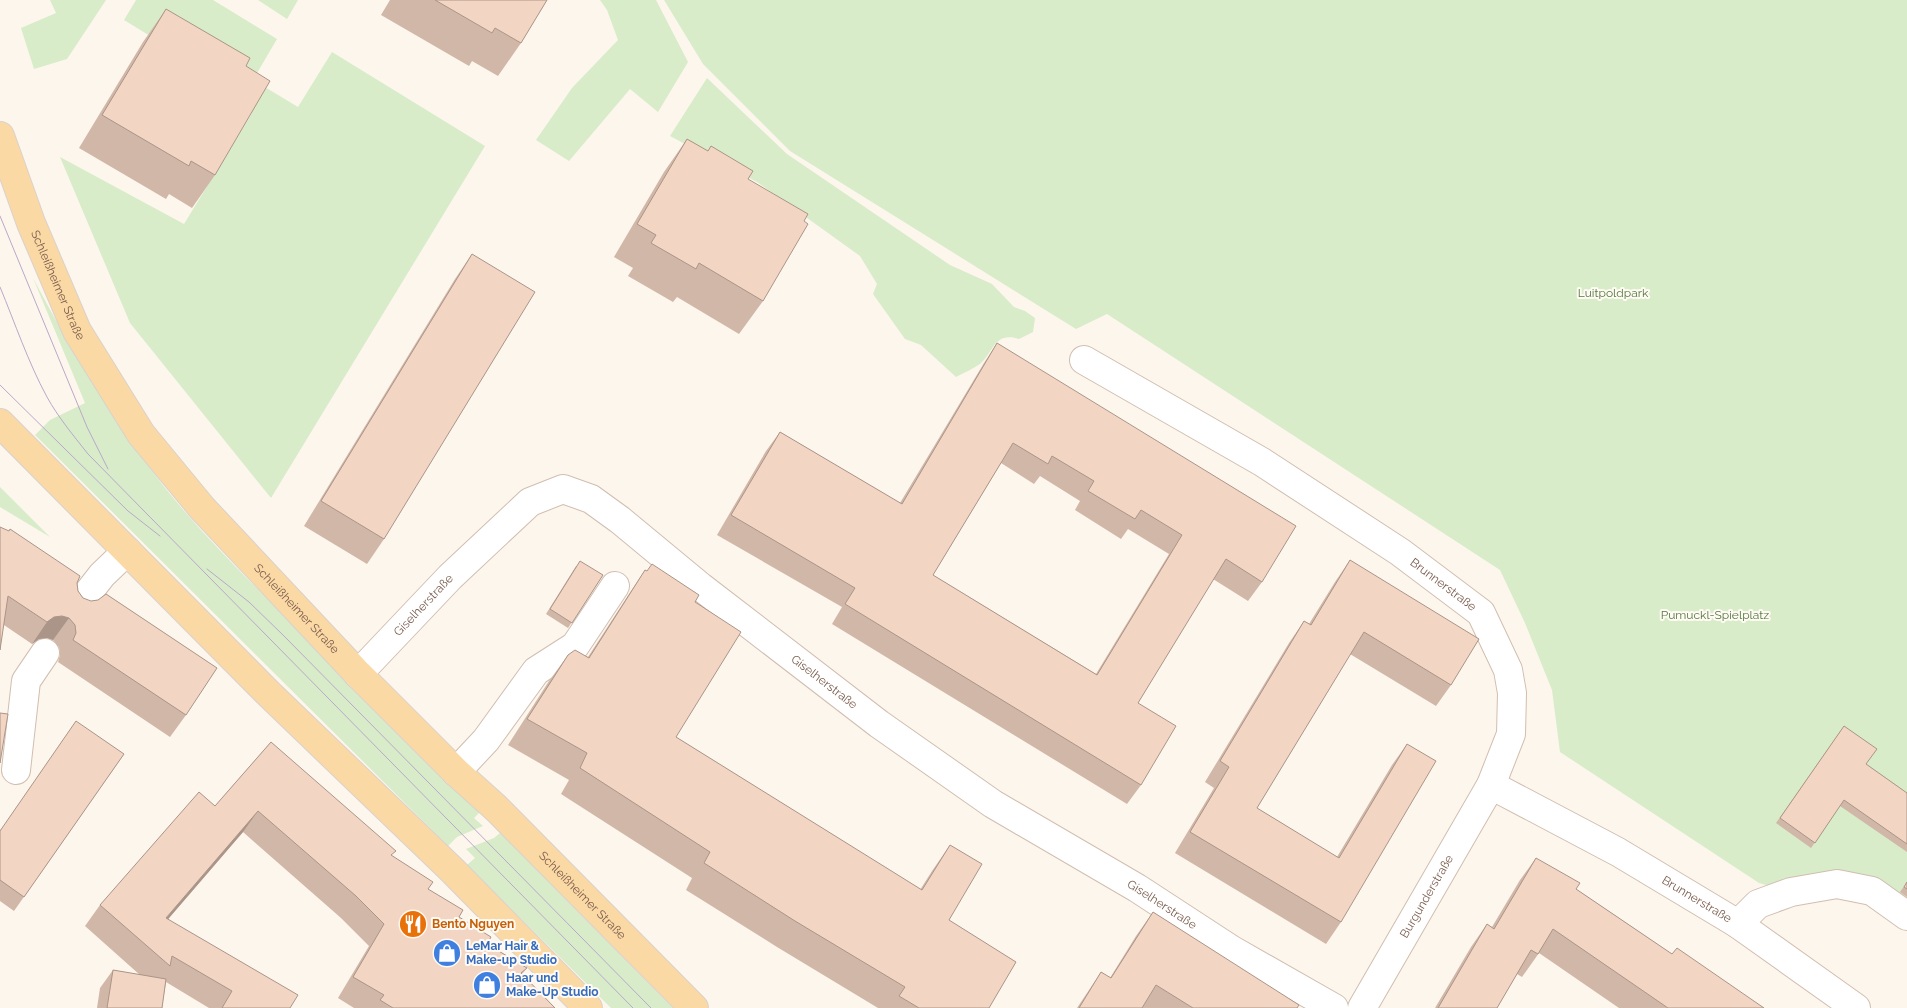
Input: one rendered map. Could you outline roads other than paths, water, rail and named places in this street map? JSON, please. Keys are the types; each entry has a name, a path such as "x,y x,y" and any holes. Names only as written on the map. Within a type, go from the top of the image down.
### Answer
{"main road":[{"name":"Schleißheimer Straße","path":"0,136 30,223 78,331 141,434 202,508 358,674 456,772 496,808 694,1008"},
{"path":"0,423 268,693 452,870 588,1008"}],"street":[{"name":"Brunnerstraße","path":"1084,360 1262,462 1400,552 1481,613 1508,670 1512,693 1511,734 1492,785 1618,852 1738,924 1856,1008"},
{"name":"Giselherstraße","path":"358,674 450,577 530,502 563,489 591,499 620,520 701,587 879,724 993,804 1137,888 1232,950 1334,1008"},
{"path":"77,607 102,575 127,551"},
{"path":"456,772 486,740 536,671 575,646 615,586"},
{"path":"16,770 26,681 45,653"},
{"name":"Burgunderstraße","path":"1362,1008 1492,785"},
{"name":"Brunnerstraße","path":"1738,924 1758,904 1791,892 1837,884 1872,891 1907,916"}],"tram line":[{"path":"0,216 87,427 108,469"},
{"path":"0,287 40,384 61,419 88,454 633,1008"},
{"path":"0,385 128,511 160,536"},
{"path":"207,569 249,602 284,636 651,1008"}],"place":[{"name":"Bento Nguyen","path":"413,924"},
{"name":"LeMar Hair & Make-up Studio","path":"447,953"},
{"name":"Haar und Make-Up Studio","path":"487,985"}],"park label":[{"name":"Luitpoldpark","path":"1613,293"},
{"name":"Pumuckl-Spielplatz","path":"1715,615"}]}
